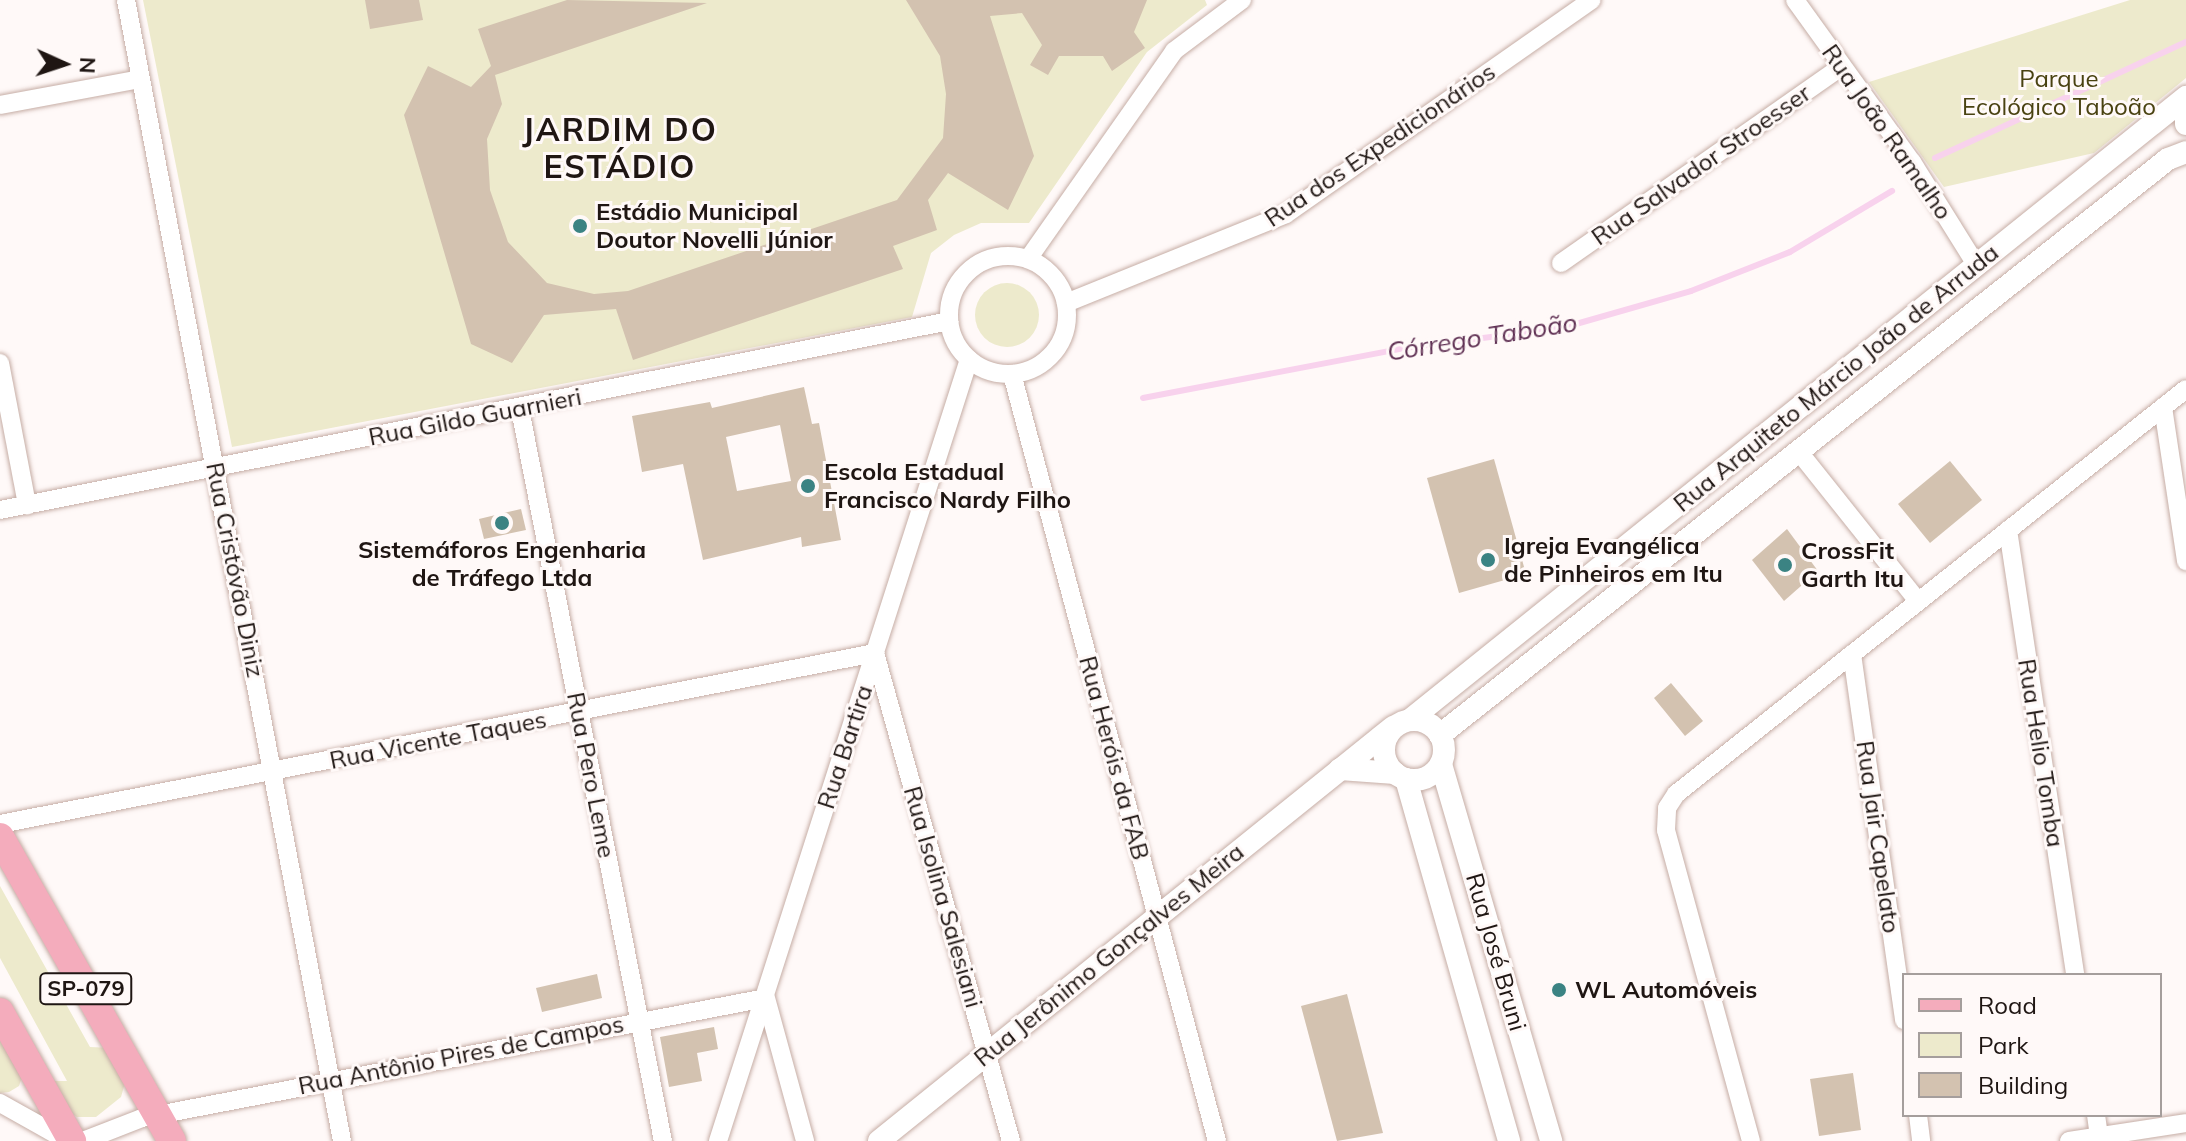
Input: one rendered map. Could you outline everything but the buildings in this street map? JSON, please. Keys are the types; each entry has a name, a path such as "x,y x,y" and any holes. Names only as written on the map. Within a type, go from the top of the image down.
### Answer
{"main road":[{"name":"SP-079","path":"0,837 172,1141"},
{"name":"SP-079","path":"0,1012 70,1141"}],"street":[{"name":"Rua Cristóvão Diniz","path":"126,0 342,1141"},
{"name":"Rua dos Expedicionários","path":"1066,303 1286,214 1592,0"},
{"name":"Rua João Ramalho","path":"1795,0 1912,162 1977,266"},
{"path":"1028,259 1174,51 1239,1"},
{"name":"Rua Salvador Stroesser","path":"1561,263 1841,67"},
{"path":"0,105 140,79"},
{"name":"Rua Arquiteto Márcio João de Arruda","path":"1402,723 2186,97"},
{"path":"2186,106 2186,124"},
{"name":"Rua Arquiteto Márcio João de Arruda","path":"1440,735 2168,159 2186,152"},
{"path":"1011,256 1028,259 1053,276 1066,303 1065,332 1050,356 1012,374 989,371 969,359 949,321 956,288 979,264 1011,256"},
{"name":"Rua Gildo Guarnieri","path":"0,510 520,409 949,321"},
{"name":"Rua Bartira","path":"719,1139 969,359"},
{"path":"0,363 27,505"},
{"name":"Rua Heróis da FAB","path":"1012,374 1217,1141"},
{"path":"1751,1141 1666,830 1667,808 1676,794 2186,389"},
{"path":"2163,407 2186,561"},
{"name":"Rua Pero Leme","path":"520,409 663,1141"},
{"path":"1799,452 1918,601"},
{"name":"Rua Helio Tomba","path":"2008,530 2075,973"},
{"name":"Rua Vicente Taques","path":"0,824 274,773 875,653"},
{"name":"Rua Isolina Salesiani","path":"875,653 1011,1141"},
{"name":"Rua Jair Capelato","path":"1852,654 1902,1006"},
{"path":"1340,769 1400,776 1426,778 1441,764 1440,735 1433,726 1402,723 1384,756 1400,776"},
{"name":"Rua Jerônimo Gonçalves Meira","path":"879,1141 1340,769 1402,723"},
{"name":"Rua José Bruni","path":"1441,764 1551,1141"},
{"name":"Rua José Bruni","path":"1400,776 1509,1141"},
{"path":"766,998 805,1141"},
{"name":"Rua Antônio Pires de Campos","path":"83,1141 157,1115 331,1079 766,998"},
{"path":"0,1103 70,1141"},
{"path":"1918,1117 1921,1141"},
{"path":"2096,1117 2099,1136"},
{"path":"2069,1141 2183,1129"}],"green space":[{"name":"Estádio Municipal Doutor Novelli Júnior","path":"143,0 1205,0 1207,5 1147,52 1029,223 981,223 954,235 931,253 912,317 232,447"},
{"name":"Parque Ecológico Taboão","path":"2130,0 2186,0 2186,78 2094,153 1944,187 1869,82"},
{"path":"1007,283 1025,289 1033,297 1039,315 1033,333 1025,341 1007,347 989,341 981,333 975,315 981,297 989,289"},
{"path":"0,886 90,1047 112,1048 125,1083 121,1097 96,1117 77,1117 67,1110 47,1081 67,1081 0,958"},
{"path":"0,1041 22,1077 19,1086 0,1093"}],"waterway":[{"name":"Córrego Taboão","path":"1935,158 2186,42"},
{"name":"Córrego Taboão","path":"1143,398 1404,348 1562,328 1691,291 1790,252 1892,191"}],"place":[{"name":"Estádio Municipal Doutor Novelli Júnior","path":"580,226"},
{"name":"Escola Estadual Francisco Nardy Filho","path":"808,486"},
{"name":"Sistemáforos Engenharia de Tráfego Ltda","path":"502,523"},
{"name":"Igreja Evangélica de Pinheiros em Itu","path":"1488,560"},
{"name":"CrossFit Garth Itu","path":"1785,565"},
{"name":"WL Automóveis","path":"1559,990"}],"district":[{"name":"JARDIM DO ESTÁDIO","path":"620,148"}]}
